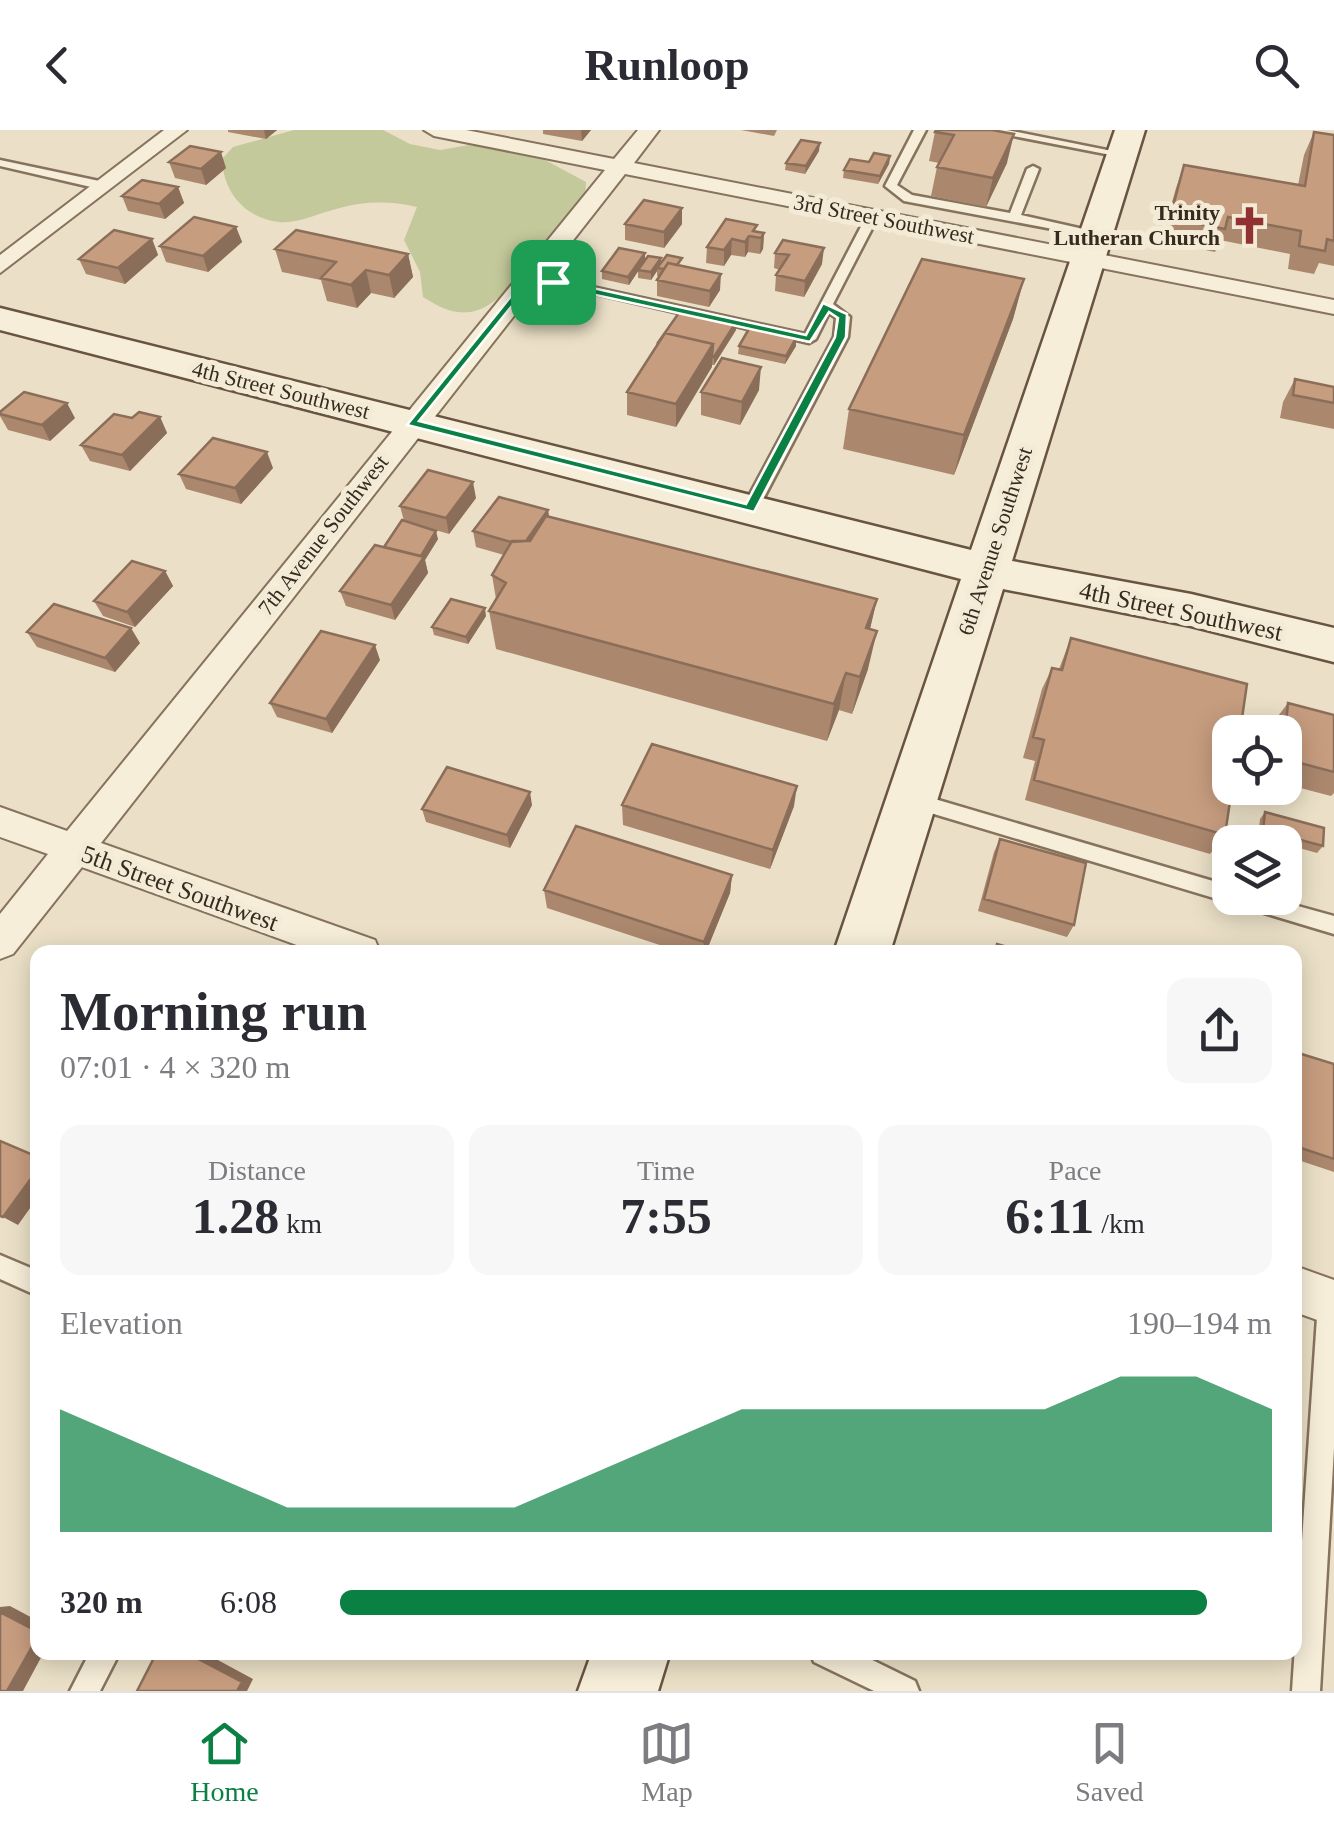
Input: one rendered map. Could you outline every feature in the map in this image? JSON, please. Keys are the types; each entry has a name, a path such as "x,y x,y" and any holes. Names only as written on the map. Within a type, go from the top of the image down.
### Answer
{"street":[{"path":"0,266 177,130"},
{"name":"3rd Street Southwest","path":"434,130 872,217 1090,246 1334,307"},
{"name":"7th Avenue Southwest","path":"0,942 648,130"},
{"name":"6th Avenue Southwest","path":"864,945 911,800 1007,574 1090,246 1127,137"},
{"name":"4th Street Southwest","path":"0,319 1007,574 1191,610 1334,645"},
{"name":"4th Street Southwest","path":"1007,574 1193,638 1334,667"},
{"name":"5th Street Southwest","path":"0,822 341,945"},
{"path":"618,1691 628,1660"}],"lane":[{"path":"920,130 891,186 908,198 1014,218 1090,246"},
{"path":"988,130 1127,137"},
{"path":"0,163 104,186"},
{"path":"1014,218 1033,169"},
{"path":"529,277 810,339 872,217"},
{"path":"750,509 841,337 844,316 827,306"},
{"path":"911,800 1212,889"},
{"path":"1300,915 1334,925"},
{"path":"0,1267 30,1280"},
{"path":"1306,1691 1320,1298"},
{"path":"84,1691 101,1660"},
{"path":"841,1660 905,1691"}],"green space":[{"path":"294,130 383,130 410,144 440,150 469,145 534,154 586,182 585,199 503,294 475,311 454,311 423,297 420,272 404,240 417,207 359,204 302,220 279,222 255,215 238,201 226,182 222,159 233,147"}],"building":[{"path":"936,130 1014,134 993,178 937,167 954,135"},
{"path":"1314,132 1334,135 1334,241 1327,239 1325,251 1299,246 1301,231 1228,217 1225,229 1170,218 1184,165 1305,186"},
{"path":"801,140 820,143 806,166 786,163"},
{"path":"190,146 221,152 201,169 169,162"},
{"path":"874,153 890,156 880,176 844,170 850,159 869,162"},
{"path":"142,180 178,187 159,204 122,196"},
{"path":"644,200 682,208 664,232 625,224"},
{"path":"194,217 236,227 203,256 160,246"},
{"path":"726,219 757,225 753,231 764,233 761,238 749,236 745,242 732,239 724,250 707,247"},
{"path":"114,230 152,239 118,268 79,259"},
{"path":"296,230 408,254 389,275 366,270 351,285 321,278 336,262 275,249"},
{"path":"783,240 824,248 805,281 776,275 789,255 775,253"},
{"path":"619,248 645,253 628,277 602,271"},
{"path":"667,255 682,258 677,265 668,263 664,269 657,268"},
{"path":"648,256 661,258 651,272 638,270"},
{"path":"922,259 1024,279 964,435 849,409"},
{"path":"668,263 721,274 710,291 657,280"},
{"path":"681,310 736,322 714,357 713,344 665,333 657,344"},
{"path":"750,327 796,338 786,356 739,346"},
{"path":"665,333 713,344 676,404 627,392"},
{"path":"722,358 761,367 742,402 701,392"},
{"path":"1295,379 1334,387 1334,403 1293,395"},
{"path":"24,392 67,403 42,425 0,414"},
{"path":"139,412 160,417 122,455 81,445 114,414 132,418"},
{"path":"213,438 267,452 235,488 179,474"},
{"path":"428,470 473,482 446,518 400,506"},
{"path":"499,497 548,510 526,541 511,542 473,531"},
{"path":"546,516 877,599 866,628 877,631 860,677 846,673 834,704 489,611 506,583 492,575 512,541 530,541"},
{"path":"402,520 436,531 421,556 384,547"},
{"path":"375,545 424,557 391,605 340,591"},
{"path":"132,561 165,571 127,612 94,601"},
{"path":"451,599 485,608 466,637 432,627"},
{"path":"54,604 131,628 105,658 27,632"},
{"path":"321,631 375,645 326,719 270,703"},
{"path":"1071,638 1247,684 1242,715 1212,715 1212,805 1229,805 1226,825 1212,825 1212,831 1034,780 1044,740 1033,737 1052,668 1062,670"},
{"path":"1288,703 1334,715 1334,772 1302,764 1302,715 1287,715"},
{"path":"652,744 797,786 773,850 622,805"},
{"path":"447,767 530,792 507,835 422,809"},
{"path":"1265,812 1324,828 1323,846 1302,840 1302,825 1264,825"},
{"path":"576,826 732,875 704,942 544,890"},
{"path":"1000,839 1086,863 1074,925 984,899"},
{"path":"1302,1054 1334,1064 1334,1159 1302,1148"},
{"path":"0,1141 30,1154 30,1180 0,1216"},
{"path":"0,1612 30,1628 30,1650 7,1691 0,1691"},
{"path":"153,1660 200,1660 242,1682 237,1691 137,1691"}],"place":[{"name":"Trinity Lutheran Church","path":"1250,225"}],"route":[{"path":"529,277 553,282 810,339 827,306 844,316 841,337 750,509 412,422 529,277"}]}
